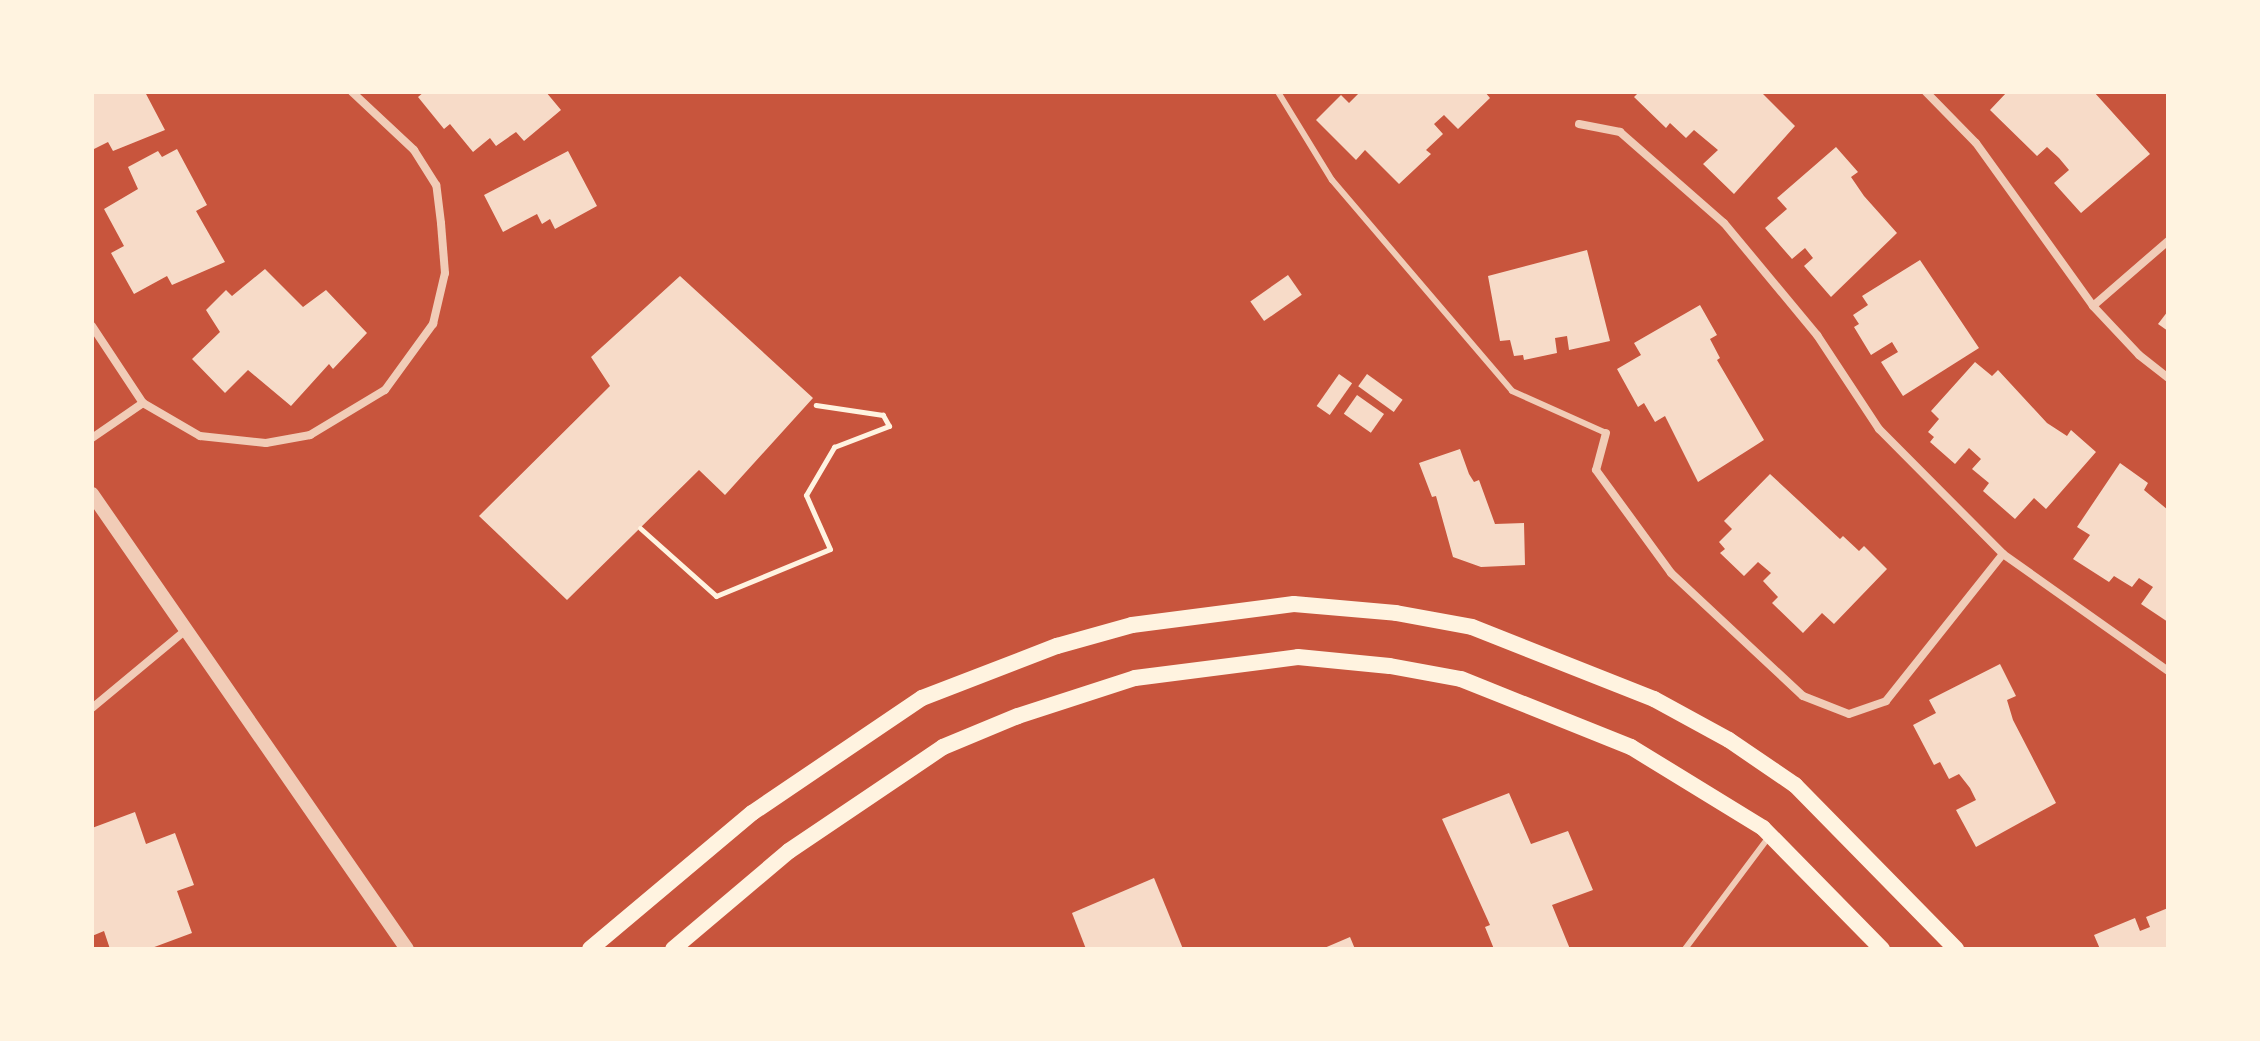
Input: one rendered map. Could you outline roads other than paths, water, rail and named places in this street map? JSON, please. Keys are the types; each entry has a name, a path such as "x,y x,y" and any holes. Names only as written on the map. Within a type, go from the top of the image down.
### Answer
{"main road":[{"path":"590,949 752,813 922,698 1057,646 1132,625 1294,604 1396,613 1472,627 1654,699 1729,740 1795,785 1956,949"},
{"path":"673,949 789,851 943,747 1083,693 1135,678 1226,663 1298,657 1461,679 1631,747 1689,779 1771,835 1882,949"}],"street":[{"path":"92,326 143,403 200,436 266,443 310,435 385,390 433,324 445,273 436,185 414,150 352,92"},
{"path":"1926,92 1976,143 2093,306 2139,355 2168,378"},
{"path":"1579,124 1620,132 1724,223 1817,335 1879,429 2003,554 2168,671"},
{"path":"2093,306 2168,241"},
{"path":"92,438 143,403"},
{"path":"1606,433 1596,470 1671,573 1803,696 1849,714 1886,701 2003,554"},
{"path":"92,494 189,628 407,949"},
{"path":"92,708 189,628"}],"lane":[{"path":"1278,92 1332,180 1512,391 1606,433"},
{"path":"1685,949 1771,835"}]}
